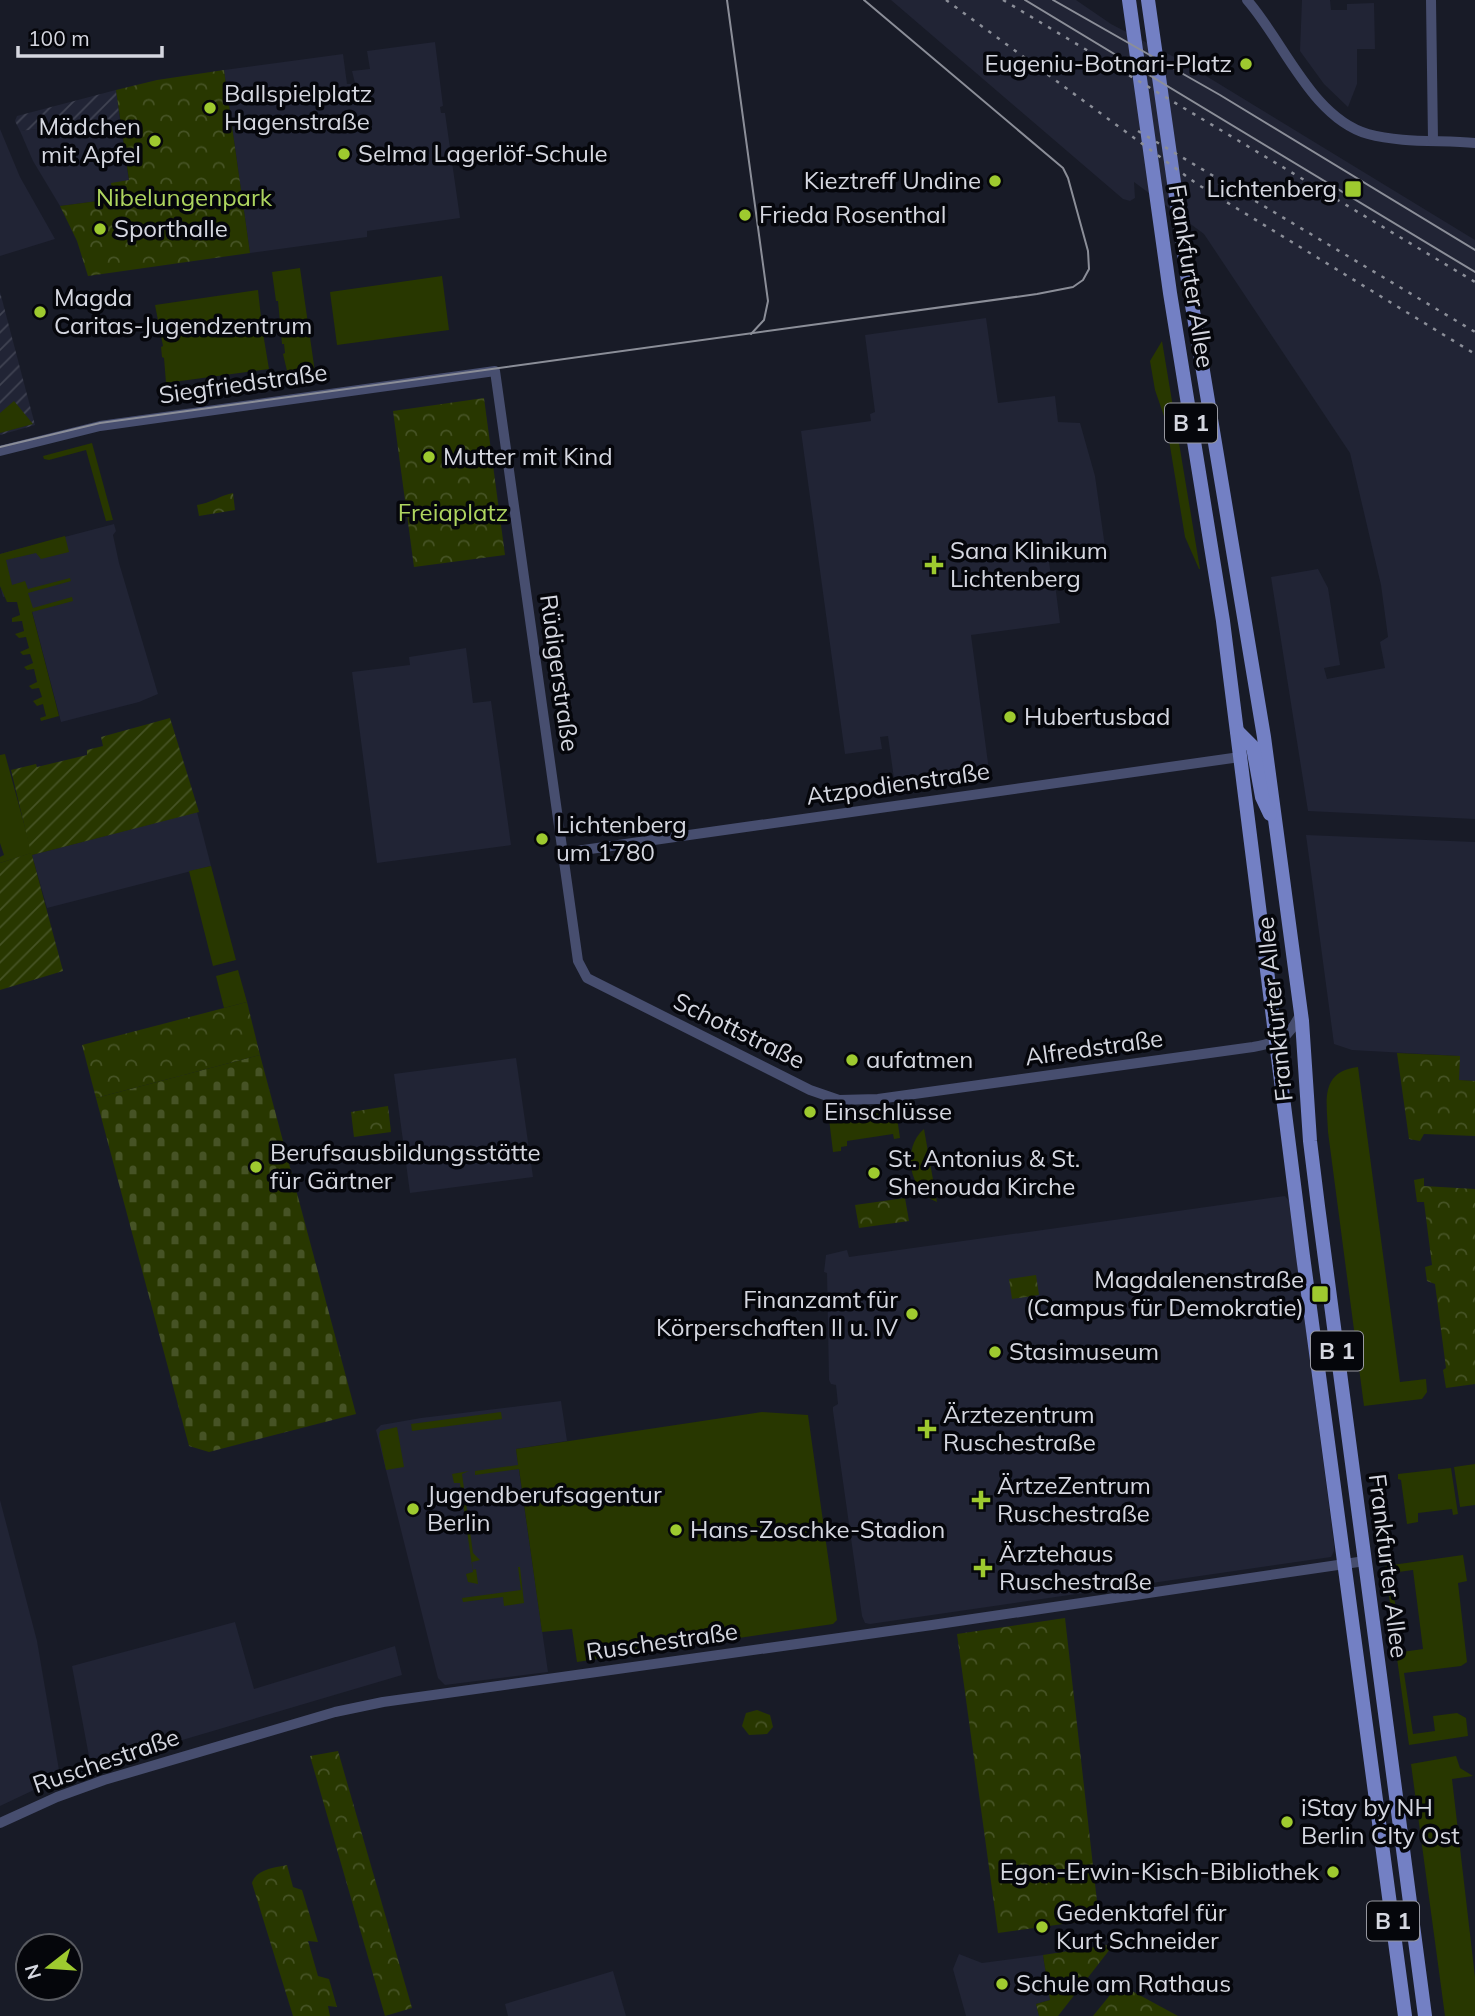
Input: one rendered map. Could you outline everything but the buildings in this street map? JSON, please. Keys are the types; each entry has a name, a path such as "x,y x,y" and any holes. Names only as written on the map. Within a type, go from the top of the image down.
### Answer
{"main road":[{"name":"Frankfurter Allee","path":"1129,0 1160,225 1221,606 1303,1256 1405,2016"},
{"name":"Frankfurter Allee","path":"1148,0 1183,247 1276,825 1307,1065 1312,1161 1425,2016"},
{"path":"1237,731 1253,747 1262,797 1276,825"},
{"path":"1240,757 1250,766 1256,810 1265,820 1276,825"},
{"path":"1252,844 1276,825"}],"street":[{"path":"1247,0 1262,17 1323,107 1337,119 1375,135 1475,143"},
{"path":"1431,0 1433,140"},
{"name":"Siegfriedstraße","path":"0,451 100,426 495,371"},
{"name":"Rüdigerstraße","path":"495,371 578,961 587,978"},
{"name":"Atzpodienstraße","path":"562,853 1240,757"},
{"name":"Schottstraße","path":"587,978 819,1094 839,1100 878,1099"},
{"path":"1278,1042 1292,1032 1301,1013"},
{"name":"Alfredstraße","path":"878,1099 1278,1042"},
{"name":"Ruschestraße","path":"0,1823 94,1783 311,1719 383,1702 1365,1561"}],"shaded area":[{"path":"891,0 1076,0 1111,24 1180,60 1475,240 1475,819 1308,811 1271,577 1318,569 1328,588 1340,665 1324,668 1327,679 1385,668 1380,642 1388,637 1381,585 1350,453 1204,234 1134,182 1135,198 1130,201 1123,199"},
{"path":"1302,0 1330,0 1331,10 1347,10 1347,4 1374,3 1375,49 1357,49 1357,84 1348,107 1324,84 1300,51"},
{"name":"Selma Lagerlöf-Schule","path":"435,42 443,106 440,107 441,113 445,113 460,218 367,231 367,237 250,253 224,70 343,54 347,84 350,84 355,83 352,71 370,69 367,51"},
{"path":"116,90 120,120 20,131 15,121 17,116"},
{"path":"120,120 129,181 113,199 60,206 33,161 20,131"},
{"path":"0,129 20,177 55,239 0,256"},
{"path":"0,292 35,425 0,435"},
{"name":"Sana Klinikum Lichtenberg","path":"986,318 998,403 1055,396 1058,422 1080,423 1095,476 1105,547 1048,555 1051,576 1054,576 1060,623 971,635 990,778 896,793 888,736 880,737 882,749 845,754 801,431 871,421 870,414 875,412 865,335"},
{"path":"114,524 116,531 113,535 119,563 158,694 139,702 61,722 27,592 3,597 0,585 0,554"},
{"path":"466,648 473,703 491,701 511,845 377,863 352,672 410,665 409,657"},
{"path":"197,812 211,866 47,908 32,855"},
{"path":"1306,835 1475,842 1475,1081 1459,1080 1459,1056 1352,1050 1334,1044"},
{"path":"516,1058 533,1177 410,1193 394,1074"},
{"path":"1285,1196 1289,1201 1334,1544 1331,1557 865,1623 833,1411 833,1407 838,1404 836,1385 829,1380 827,1273 824,1272 826,1255 847,1250 849,1257"},
{"path":"561,1401 567,1441 516,1449 548,1672 445,1685 438,1678 376,1430 381,1425 421,1418"},
{"path":"0,1500 37,1641 60,1776 0,1806"},
{"path":"235,1622 254,1689 395,1646 402,1675 91,1767 72,1666"},
{"name":"Schule am Rathaus","path":"959,1954 982,1963 1043,1955 1050,2000 1036,2004 1039,2016 966,2016 953,1969"},
{"path":"613,1971 626,2016 508,2016 505,2004"}],"green space":[{"name":"Nibelungenpark","path":"224,70 250,253 88,276 77,241 60,206 113,199 111,183 129,180 116,90 157,80"},
{"path":"300,268 316,379 287,383 284,344 272,272"},
{"path":"442,276 449,330 337,345 330,292"},
{"path":"258,290 262,326 260,333 263,333 269,369 166,383 163,346 155,305"},
{"path":"1162,341 1200,569 1185,537 1166,422 1155,390 1150,361"},
{"name":"Freiaplatz","path":"484,398 505,555 414,567 393,411"},
{"path":"14,401 33,424 0,433 0,413"},
{"path":"92,443 113,520 106,521 86,450 49,460 43,456"},
{"path":"233,493 235,510 199,516 197,505"},
{"path":"65,536 69,552 41,559 36,553 6,560 12,585 25,581 28,589 70,578 71,581 28,593 33,608 72,597 73,601 32,612 59,716 41,721 40,718 46,716 43,704 37,706 33,701 42,697 39,688 32,689 29,686 37,682 34,669 27,670 24,667 33,663 30,654 23,655 20,652 29,648 26,637 19,638 15,634 24,631 22,621 12,622 12,618 20,615 17,602 7,602 0,586 0,554"},
{"path":"170,718 199,812 32,855 63,971 0,990 0,863 31,853 11,770 87,755 87,750 103,746 101,737"},
{"path":"5,754 32,853 0,863 0,857 4,855 0,843 0,755"},
{"path":"211,866 236,960 213,966 189,871"},
{"path":"238,970 247,1002 224,1008 216,976"},
{"path":"247,1002 260,1055 96,1098 82,1045"},
{"path":"1397,1053 1460,1056 1459,1080 1475,1081 1475,1136 1424,1134 1420,1141 1409,1139"},
{"path":"260,1055 356,1414 209,1452 189,1446 96,1098"},
{"path":"1358,1067 1400,1382 1426,1379 1427,1392 1422,1399 1364,1406 1327,1110 1331,1082 1345,1070"},
{"path":"388,1106 391,1132 354,1137 351,1112"},
{"path":"896,1110 900,1138 894,1139 893,1134 847,1141 847,1146 841,1147 841,1151 833,1152 829,1119"},
{"path":"924,1129 937,1202 927,1197 920,1189 911,1169 912,1147"},
{"path":"1424,1178 1424,1186 1475,1189 1475,1384 1446,1388 1443,1370 1446,1368 1435,1284 1427,1281 1425,1267 1432,1265 1424,1202 1417,1202 1414,1180"},
{"path":"905,1198 909,1221 859,1228 855,1205"},
{"path":"1036,1275 1039,1295 1012,1299 1009,1279"},
{"path":"501,1412 502,1419 412,1431 411,1424"},
{"name":"Hans-Zoschke-Stadion","path":"762,1412 808,1415 837,1620 833,1624 577,1662 572,1629 542,1632 519,1469 475,1475 475,1471 518,1465 516,1449"},
{"path":"397,1427 404,1467 386,1470 380,1431"},
{"path":"1475,1464 1475,1505 1460,1507 1454,1467"},
{"path":"1451,1468 1458,1514 1453,1515 1452,1509 1418,1513 1418,1522 1407,1524 1398,1474"},
{"path":"469,1471 462,1474 473,1553 480,1560 472,1562 478,1584 468,1582 466,1574 473,1572 460,1483 454,1483 452,1474"},
{"path":"1463,1555 1467,1581 1458,1583 1467,1662 1461,1666 1404,1673 1413,1734 1435,1731 1433,1716 1457,1713 1466,1718 1468,1736 1409,1745 1395,1644 1401,1643 1402,1652 1423,1649 1413,1570 1391,1573 1400,1640 1395,1640 1385,1566"},
{"path":"518,1567 524,1603 504,1606 503,1597 463,1602 462,1598 521,1590"},
{"path":"1065,1618 1099,1919 998,1933 957,1634"},
{"path":"757,1710 770,1715 773,1727 767,1734 749,1735 742,1726 746,1713"},
{"path":"338,1751 412,2008 385,2016 310,1756"},
{"path":"1456,1756 1460,1768 1473,1776 1452,1779 1475,1977 1475,2016 1445,2016 1411,1764"},
{"path":"287,1865 293,1887 302,1890 318,1942 308,1941 318,1976 329,1979 337,2007 328,2006 330,2016 293,2016 252,1883 261,1872"},
{"path":"1114,1944 1058,2016 1039,2016 1036,2004 1050,2000 1043,1955"},
{"path":"1119,1984 1178,2016 1093,2016"}],"tram line":[{"path":"727,0 768,301 764,320 751,334"},
{"path":"0,447 100,423 1037,294 1073,287 1083,280 1089,269 1088,251 1063,168 864,0"},
{"path":"1025,0 1475,272"},
{"path":"1053,0 1220,95 1475,250"}],"railway":[{"path":"946,0 1197,184 1475,354"},
{"path":"1003,0 1475,282"},
{"path":"1138,131 1475,332"}],"place":[{"name":"Eugeniu-Botnari-Platz","path":"1246,64"},
{"name":"Ballspielplatz Hagenstraße","path":"210,108"},
{"name":"Mädchen mit Apfel","path":"155,141"},
{"name":"Selma Lagerlöf-Schule","path":"344,154"},
{"name":"Kieztreff Undine","path":"995,181"},
{"name":"Lichtenberg","path":"1353,189"},
{"name":"Frieda Rosenthal","path":"745,215"},
{"name":"Sporthalle","path":"100,229"},
{"name":"Magda Caritas-Jugendzentrum","path":"40,312"},
{"name":"Mutter mit Kind","path":"429,457"},
{"name":"Sana Klinikum Lichtenberg","path":"934,565"},
{"name":"Hubertusbad","path":"1010,717"},
{"name":"Lichtenberg um 1780","path":"542,839"},
{"name":"aufatmen","path":"852,1060"},
{"name":"Einschlüsse","path":"810,1112"},
{"name":"Berufsausbildungsstätte für Gärtner","path":"256,1167"},
{"name":"St. Antonius & St. Shenouda Kirche","path":"874,1173"},
{"name":"Magdalenenstraße (Campus für Demokratie)","path":"1320,1294"},
{"name":"Finanzamt für Körperschaften II u. IV","path":"912,1314"},
{"name":"Stasimuseum","path":"995,1352"},
{"name":"Ärztezentrum Ruschestraße","path":"927,1429"},
{"name":"ÄrtzeZentrum Ruschestraße","path":"981,1500"},
{"name":"Jugendberufsagentur Berlin","path":"413,1509"},
{"name":"Hans-Zoschke-Stadion","path":"676,1530"},
{"name":"Ärztehaus Ruschestraße","path":"983,1568"},
{"name":"iStay by NH Berlin CIty Ost","path":"1287,1822"},
{"name":"Egon-Erwin-Kisch-Bibliothek","path":"1333,1872"},
{"name":"Gedenktafel für Kurt Schneider","path":"1042,1927"},
{"name":"Schule am Rathaus","path":"1002,1984"}]}
